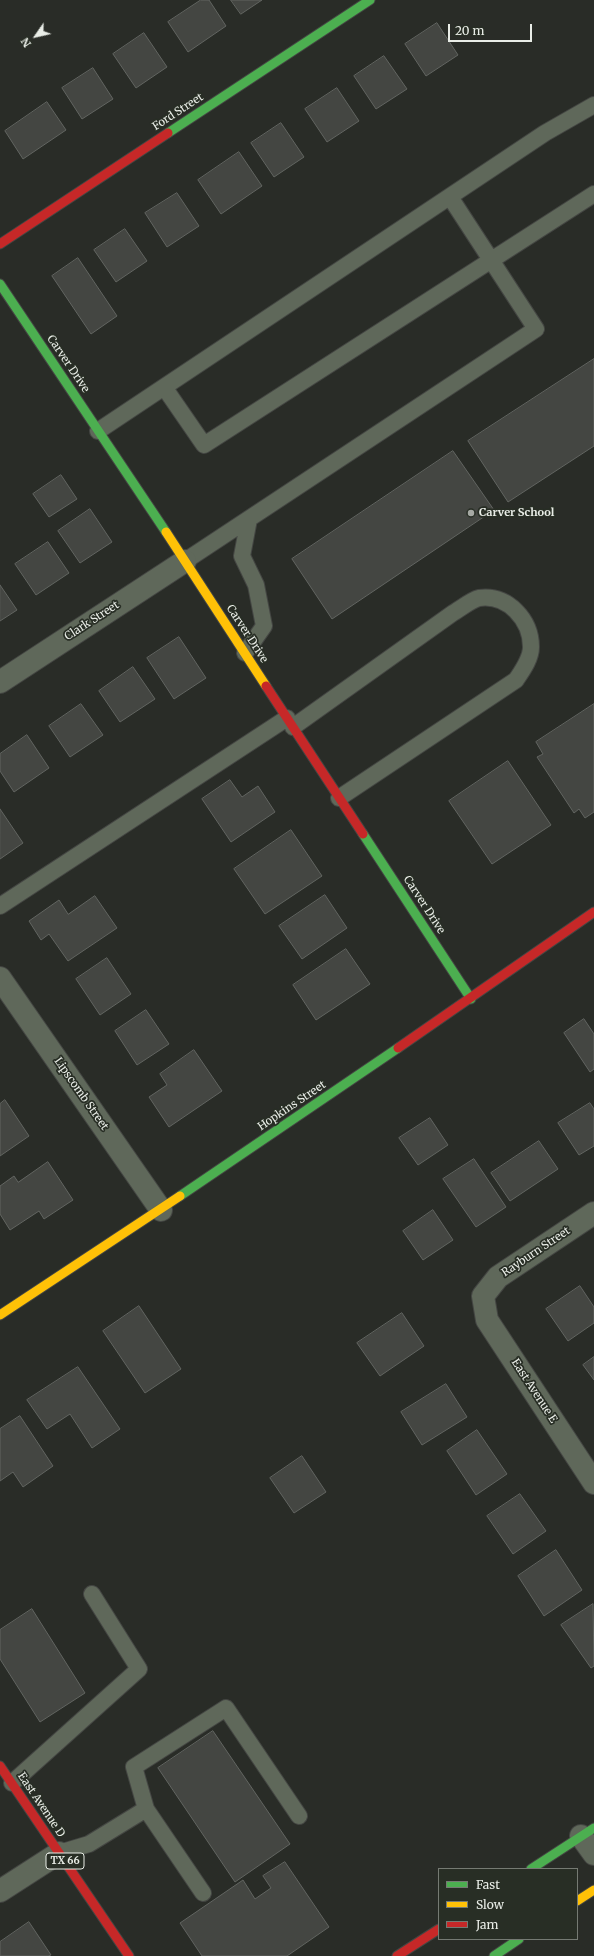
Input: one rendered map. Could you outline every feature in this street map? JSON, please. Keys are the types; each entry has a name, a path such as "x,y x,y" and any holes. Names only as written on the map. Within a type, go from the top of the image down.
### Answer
{"street":[{"name":"Ford Street","path":"0,244 370,0"},
{"name":"Carver Drive","path":"0,284 185,561 471,999"},
{"name":"Clark Street","path":"0,682 185,561"},
{"name":"Hopkins Street","path":"0,1315 161,1210 471,999 594,912"},
{"name":"Lipscomb Street","path":"0,978 161,1210"},
{"name":"Rayburn Street","path":"483,1296 498,1278 594,1213"},
{"name":"East Avenue E","path":"483,1296 487,1320 594,1483"},
{"name":"East Avenue D","path":"0,1766 129,1956"},
{"path":"533,1868 588,1832 594,1854"},
{"path":"0,1892 59,1853"},
{"path":"578,1901 594,1890"},
{"path":"397,1956 438,1930"},
{"path":"494,1956 518,1940"}],"lane":[{"path":"98,431 545,133 594,105"},
{"path":"164,388 204,445 594,194"},
{"path":"185,561 536,329 450,196"},
{"path":"245,653 264,626 256,585 242,556 249,519"},
{"path":"0,906 290,722 452,613 479,598 499,600 516,609 529,630 531,648 526,665 516,680 340,798"},
{"path":"12,1783 139,1669 92,1594"},
{"path":"203,1893 146,1809 134,1767 226,1708 299,1816"},
{"path":"59,1853 89,1844 146,1809"}],"building":[{"path":"201,0 209,0 226,26 188,52 168,22"},
{"path":"231,0 262,0 241,14"},
{"path":"437,23 458,55 426,76 405,44"},
{"path":"144,33 167,67 136,88 113,54"},
{"path":"384,56 407,89 376,109 354,76"},
{"path":"93,68 113,99 82,119 62,88"},
{"path":"337,88 359,121 327,142 305,109"},
{"path":"47,102 66,130 23,159 5,131"},
{"path":"281,123 304,157 274,177 251,143"},
{"path":"239,152 262,186 221,214 198,180"},
{"path":"177,193 199,226 167,247 145,213"},
{"path":"125,229 147,261 116,282 94,250"},
{"path":"78,258 117,316 91,334 52,276"},
{"path":"594,359 594,446 508,502 468,441"},
{"path":"453,451 494,510 332,619 292,559"},
{"path":"61,475 77,499 49,517 33,494"},
{"path":"90,509 112,542 80,563 58,531"},
{"path":"48,542 69,573 36,595 15,564"},
{"path":"0,585 17,610 0,621"},
{"path":"179,637 206,678 174,699 147,658"},
{"path":"133,667 155,699 120,722 99,691"},
{"path":"81,704 103,735 70,757 49,726"},
{"path":"594,704 594,812 585,818 579,809 574,813 537,757 543,754 536,742"},
{"path":"27,735 49,768 14,792 0,771 0,754"},
{"path":"508,761 551,825 492,864 449,801"},
{"path":"230,780 242,797 258,786 275,812 231,842 202,799"},
{"path":"0,809 23,843 0,859"},
{"path":"291,830 322,876 265,914 234,869"},
{"path":"325,895 347,928 302,959 279,926"},
{"path":"95,896 117,928 68,961 49,934 41,940 29,921 59,900 68,914"},
{"path":"346,949 370,984 316,1020 293,985"},
{"path":"107,958 131,994 100,1015 76,979"},
{"path":"146,1010 169,1044 137,1065 115,1031"},
{"path":"584,1019 594,1034 594,1069 590,1072 564,1033"},
{"path":"194,1050 222,1091 169,1127 149,1097 167,1085 160,1074"},
{"path":"5,1100 29,1136 0,1156 0,1104"},
{"path":"590,1103 594,1109 594,1146 579,1155 558,1123"},
{"path":"430,1118 448,1145 418,1165 399,1138"},
{"path":"539,1141 558,1169 510,1201 491,1173"},
{"path":"474,1159 506,1207 476,1227 443,1179"},
{"path":"48,1162 73,1200 44,1219 39,1211 10,1230 0,1214 0,1186 14,1176 18,1182"},
{"path":"433,1210 453,1240 423,1260 403,1231"},
{"path":"580,1286 594,1307 594,1323 568,1341 546,1309"},
{"path":"139,1306 181,1369 145,1393 103,1331"},
{"path":"402,1313 424,1346 380,1376 357,1343"},
{"path":"594,1357 594,1380 583,1365"},
{"path":"78,1367 120,1429 92,1448 70,1414 47,1429 27,1400"},
{"path":"446,1384 467,1417 422,1445 401,1412"},
{"path":"20,1416 53,1466 23,1487 13,1472 0,1481 0,1429"},
{"path":"477,1430 507,1474 476,1495 447,1451"},
{"path":"302,1456 326,1492 294,1513 270,1478"},
{"path":"520,1494 546,1531 513,1554 487,1516"},
{"path":"556,1550 582,1590 544,1616 518,1576"},
{"path":"593,1604 594,1666 591,1668 561,1625"},
{"path":"32,1609 85,1693 40,1722 0,1659 0,1630"},
{"path":"213,1731 290,1844 235,1882 158,1768"},
{"path":"285,1862 329,1927 287,1956 202,1956 180,1923 243,1880 255,1899 271,1888 263,1876"},
{"path":"29,1922 51,1955 0,1956 0,1942"}],"traffic: fast":[{"path":"168,133 370,0"},
{"path":"0,284 166,532"},
{"path":"363,834 471,999"},
{"path":"180,1196 398,1048"},
{"path":"533,1868 594,1828"},
{"path":"494,1956 518,1940"}],"traffic: slow":[{"path":"166,532 266,686"},
{"path":"0,1315 180,1196"},
{"path":"578,1900 594,1890"}],"traffic: jam":[{"path":"0,244 168,133"},
{"path":"266,686 363,834"},
{"path":"398,1048 594,912"},
{"path":"0,1766 129,1956"},
{"path":"397,1956 438,1930"}],"place":[{"name":"Carver School","path":"471,513"}]}
